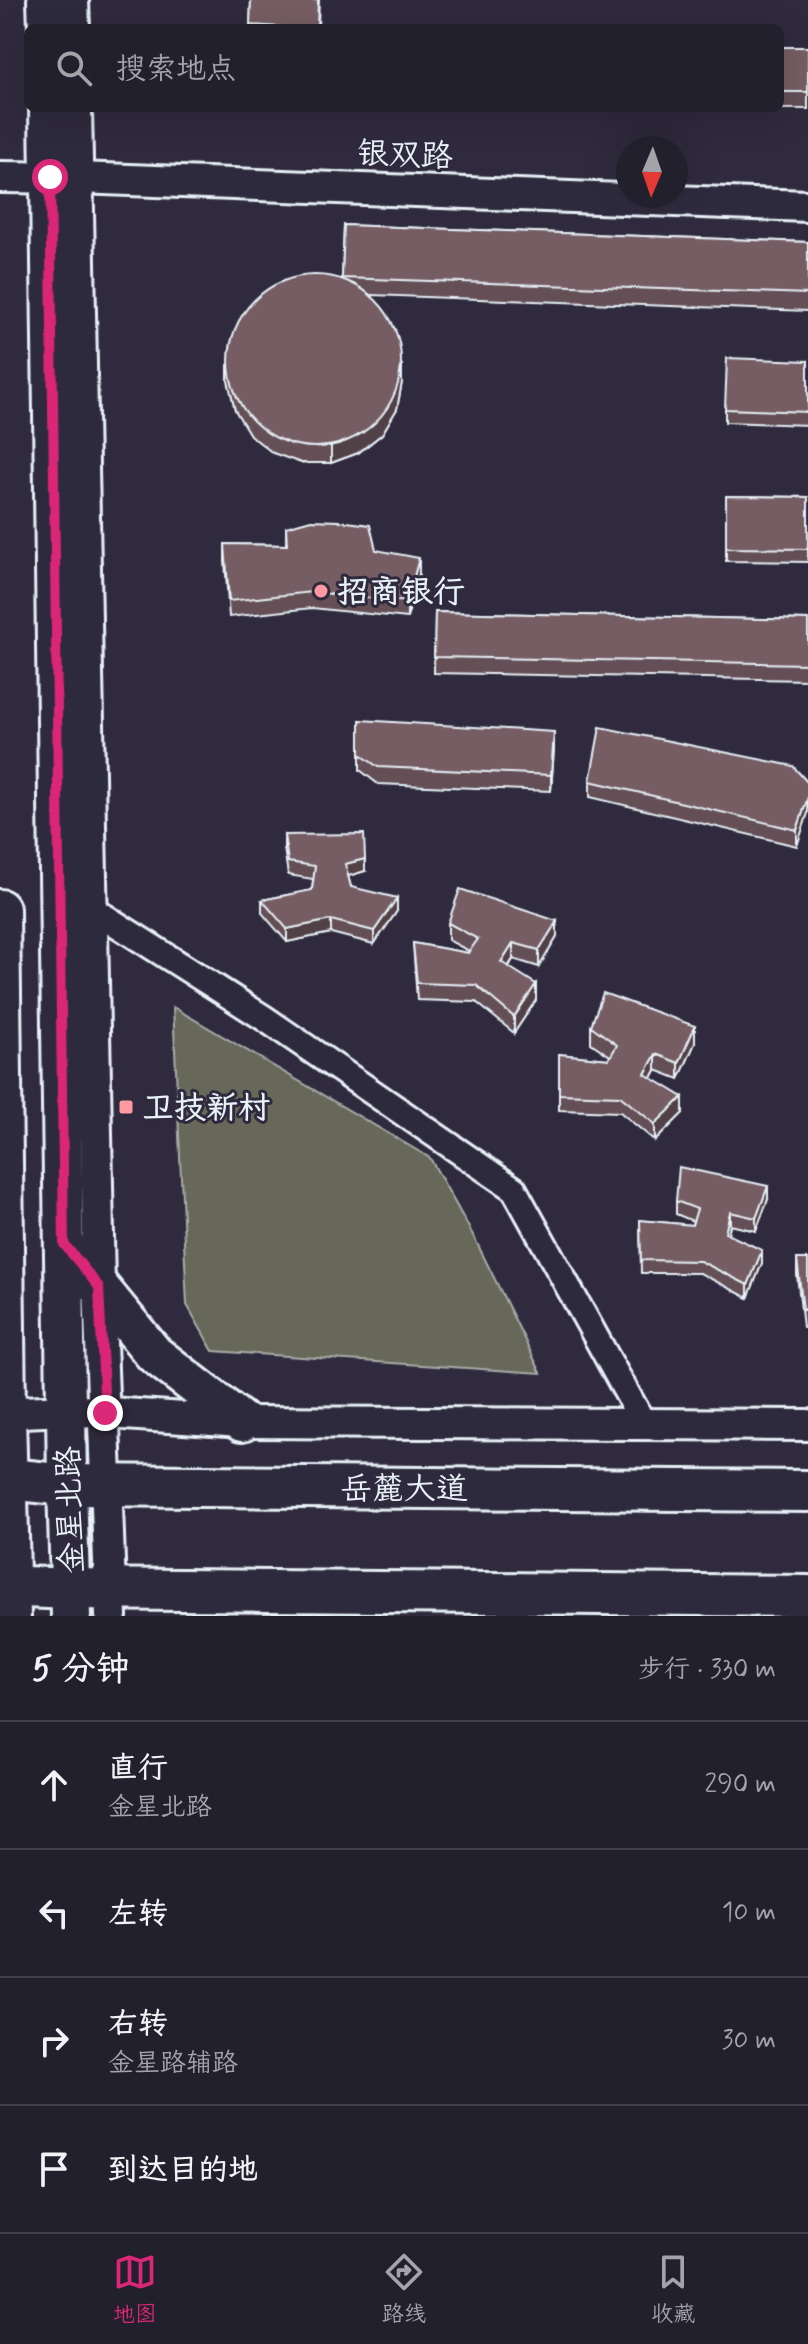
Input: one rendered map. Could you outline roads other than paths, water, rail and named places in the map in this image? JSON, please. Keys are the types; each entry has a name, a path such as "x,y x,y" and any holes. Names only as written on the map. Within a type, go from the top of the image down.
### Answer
{"highway":[{"name":"岳麓大道","path":"4,1478 108,1486 808,1491"},
{"path":"7,1596 71,1603 808,1596"}],"main road":[{"path":"47,0 48,24"},
{"name":"金星北路","path":"50,112 64,177 59,887 71,1603"},
{"name":"金星北路","path":"0,909 7,1596"},
{"path":"64,1244 154,1354 242,1422"}],"street":[{"path":"73,0 74,24"},
{"path":"75,112 64,177 111,1603"},
{"name":"银双路","path":"0,177 808,206"},
{"path":"59,887 264,1018 514,1189 644,1424"},
{"path":"3,1413 66,1410 242,1422 808,1425"}],"place":[{"name":"招商银行","path":"321,591"},
{"name":"卫技新村","path":"126,1107"}]}
